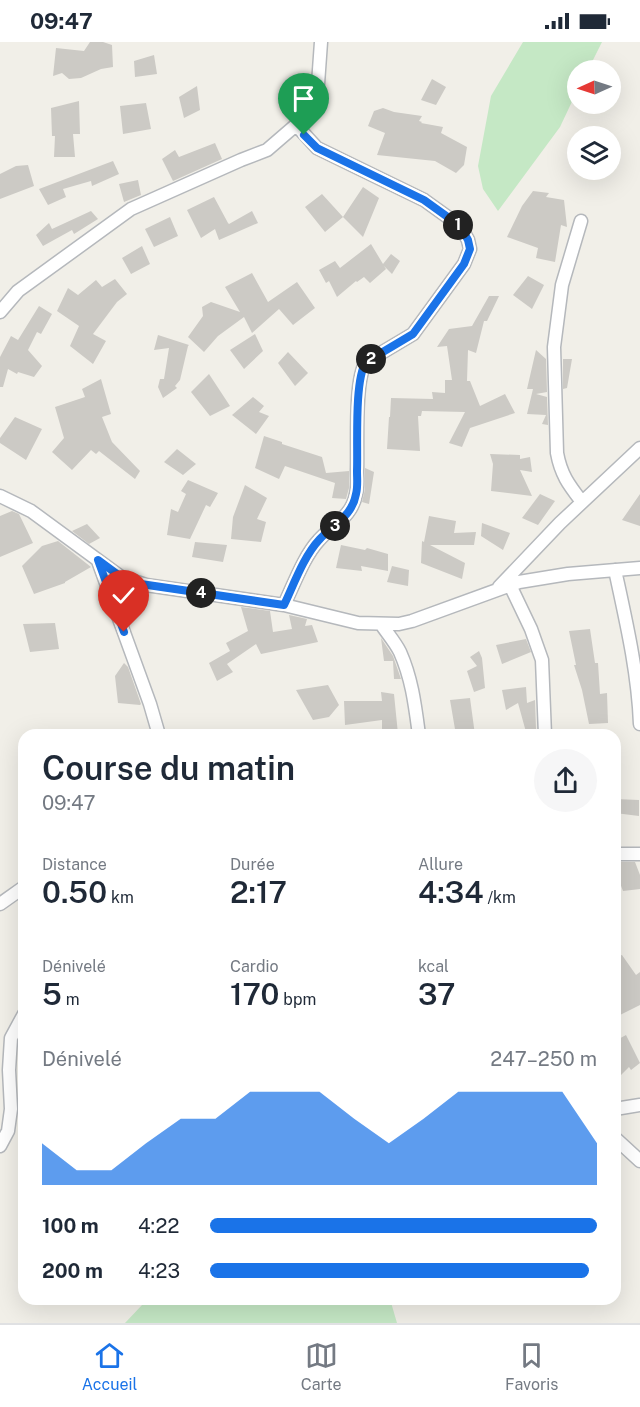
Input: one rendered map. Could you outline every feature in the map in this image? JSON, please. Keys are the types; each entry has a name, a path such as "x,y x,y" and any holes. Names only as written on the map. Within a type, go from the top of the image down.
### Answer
{"street":[{"path":"0,312 18,291 131,209 267,150 296,125 309,105 318,84 321,42"},
{"path":"284,605 318,540 351,510 357,493 358,395 362,368 366,362 413,334 464,264 470,249 468,240 456,223 424,200 317,148 296,125"},
{"path":"581,221 562,285 554,347 559,465 565,480 582,502"},
{"path":"496,590 582,502 640,448"},
{"path":"0,496 31,511 121,577 134,583 284,605 358,623 399,624 412,621 519,582 568,574 640,568"},
{"path":"98,560 157,729"},
{"path":"615,570 631,644 640,724"},
{"path":"510,585 531,628 542,660 545,729"},
{"path":"381,624 399,650 409,675 415,697 418,729"},
{"path":"621,854 640,854"},
{"path":"0,904 18,891"},
{"path":"0,1146 8,1131 11,1109 9,1070 11,1038 18,1025"},
{"path":"621,1108 640,1105"},
{"path":"621,1144 640,1161"}],"green space":[{"path":"523,42 602,42 593,60 567,60 567,112 560,127 498,211 483,189 478,166 491,96"},
{"path":"142,1305 392,1305 397,1323 125,1323"}],"building":[{"path":"90,42 112,45 113,67 101,69 81,78 69,79 62,73 53,76 56,48 84,51"},
{"path":"154,55 157,74 135,77 134,61"},
{"path":"432,79 446,87 436,105 421,100"},
{"path":"296,83 306,91 296,110 283,102"},
{"path":"197,86 200,110 184,118 179,97"},
{"path":"79,101 80,134 73,134 75,157 54,157 55,136 52,136 51,108"},
{"path":"146,103 151,129 123,134 120,106"},
{"path":"383,108 422,116 419,121 421,123 443,127 441,133 467,147 464,165 456,173 435,161 377,155 385,133 368,126 374,111"},
{"path":"215,143 222,159 173,181 162,159 175,150 179,157"},
{"path":"113,161 119,174 92,186 91,181 63,189 66,197 48,205 39,189"},
{"path":"28,165 34,186 0,199 0,174 16,166"},
{"path":"138,180 141,195 124,202 119,184"},
{"path":"363,187 379,198 363,237 343,217"},
{"path":"533,191 549,193 546,197 564,200 567,227 561,225 555,262 536,258 538,248 507,237 522,206"},
{"path":"322,194 343,217 325,232 305,207"},
{"path":"214,197 229,224 252,211 258,223 219,240 215,229 201,238 187,210"},
{"path":"91,211 98,219 74,234 72,230 43,246 36,235 49,223 52,229"},
{"path":"170,217 178,236 154,247 145,229"},
{"path":"371,244 383,264 391,254 400,261 392,274 384,266 386,269 370,283 364,277 337,297 329,281 326,283 319,270 335,261 340,268"},
{"path":"142,246 150,264 131,274 122,258"},
{"path":"252,273 268,302 297,282 315,308 293,325 279,309 252,333 244,317 218,336 204,352 188,337 203,316 202,307 211,302 240,312 225,287"},
{"path":"528,276 544,285 532,309 513,295"},
{"path":"115,279 127,294 117,302 93,334 106,341 93,364 70,346 79,326 57,311 68,288 78,295 96,280 102,287"},
{"path":"489,296 499,296 487,321 484,321 476,353 468,350 467,381 470,381 480,406 505,394 515,413 470,428 462,447 449,443 465,412 422,411 421,416 418,416 420,451 387,449 391,398 433,399 432,392 445,393 445,380 452,380 447,346 437,347 449,329 472,326"},
{"path":"39,306 52,314 41,334 37,332 28,350 42,366 34,377 18,372 17,374 8,369 3,387 0,387 0,357 11,336 18,340"},
{"path":"255,334 263,351 244,369 230,350"},
{"path":"158,335 189,345 180,380 175,386 177,388 163,398 158,387 160,379 164,379 169,348 154,350"},
{"path":"536,350 546,359 547,392 536,394 547,397 548,425 542,424 546,415 527,414 533,389 527,389"},
{"path":"288,352 308,373 295,386 278,363"},
{"path":"563,359 572,359 567,388 563,389"},
{"path":"209,374 230,406 210,416 191,392"},
{"path":"101,379 111,414 102,417 112,442 140,471 135,479 99,451 96,454 91,450 72,470 52,452 64,438 55,407 85,397 82,389"},
{"path":"253,397 264,406 259,412 269,416 256,434 232,415"},
{"path":"15,417 42,429 26,460 0,443 0,438"},
{"path":"264,436 322,457 326,473 349,471 349,488 346,499 332,498 335,483 285,466 279,479 255,468"},
{"path":"177,449 196,464 183,475 164,462"},
{"path":"490,454 520,455 520,459 530,457 532,472 520,470 532,496 491,491 493,464"},
{"path":"365,468 374,472 369,504 362,502 365,489"},
{"path":"188,480 218,493 210,507 206,505 190,539 167,535 171,509 178,512 186,494 181,491"},
{"path":"245,485 267,498 257,519 266,522 261,542 231,539 233,517"},
{"path":"540,494 555,501 538,525 522,518"},
{"path":"640,494 640,526 622,520"},
{"path":"12,511 19,514 33,543 0,557 0,516"},
{"path":"429,516 456,521 454,533 476,532 474,545 430,545 465,563 462,579 421,563 422,541 424,542"},
{"path":"482,523 510,533 503,550 481,536"},
{"path":"87,524 100,538 89,544 72,531"},
{"path":"58,541 91,567 65,583 34,594 22,566 42,546"},
{"path":"195,542 227,545 223,562 192,557"},
{"path":"341,545 365,550 367,548 388,554 388,571 361,566 362,571 336,568"},
{"path":"392,566 409,570 408,586 387,582"},
{"path":"241,607 270,611 273,632 292,629 289,615 307,619 305,626 312,625 318,642 261,654 256,644 227,664 233,672 217,681 209,663 230,651 226,643 248,631"},
{"path":"55,623 59,649 30,652 23,624"},
{"path":"590,629 595,663 598,663 600,694 607,693 608,723 589,724 574,665 576,665 569,631"},
{"path":"381,638 393,656 401,679 394,679 393,661 384,661"},
{"path":"526,639 531,652 502,664 496,645"},
{"path":"479,651 482,658 485,688 474,692 467,671 477,666 470,657"},
{"path":"124,663 128,667 140,705 118,703 115,676"},
{"path":"328,685 339,705 329,717 313,720 296,690"},
{"path":"526,687 527,703 535,700 536,729 525,729 518,703 506,710 502,690"},
{"path":"381,692 394,694 398,729 382,729 382,720 345,725 344,701 382,701"},
{"path":"470,698 474,729 455,729 450,700"},
{"path":"621,799 639,800 639,816 621,814"},
{"path":"621,862 635,862 640,875 640,889 623,891"},
{"path":"621,955 636,975 640,972 640,1005 621,1014"},
{"path":"626,1035 640,1063 631,1070 629,1067 621,1075 621,1038"}],"route":[{"path":"124,632 98,560 121,577 134,583 284,605 318,540 351,510 357,493 358,395 362,368 366,362 413,334 464,264 470,249 468,240 456,223 424,200 317,148 304,135"}]}
